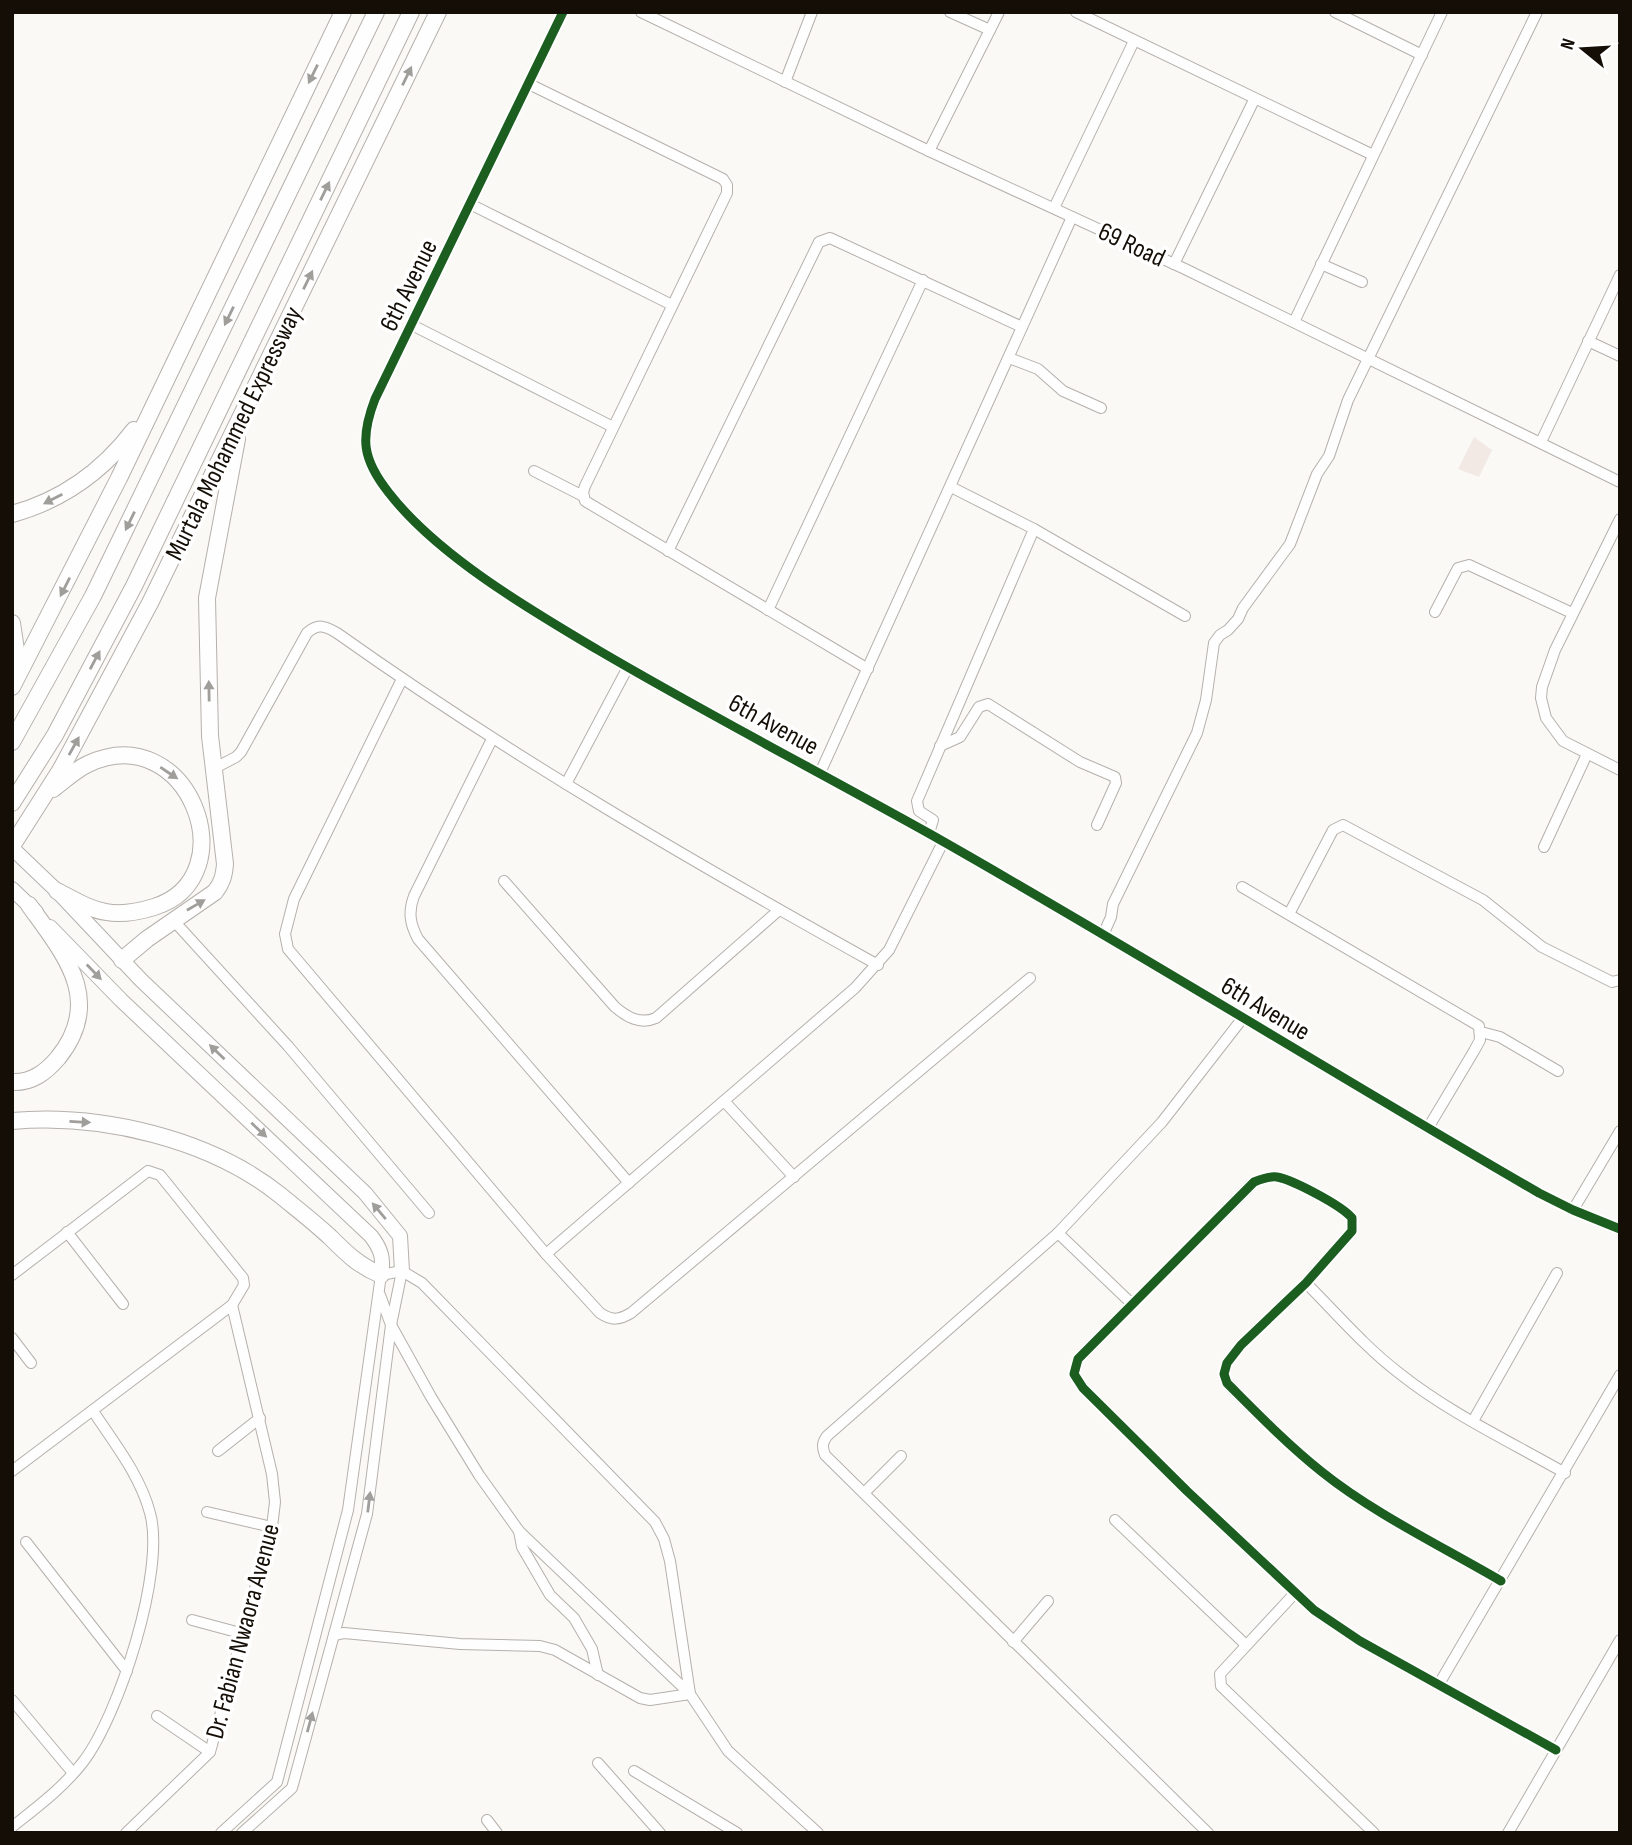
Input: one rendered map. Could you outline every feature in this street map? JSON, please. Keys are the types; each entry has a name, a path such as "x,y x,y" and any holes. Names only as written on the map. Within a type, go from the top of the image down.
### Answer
{"highway":[{"path":"13,685 76,565 342,12"},
{"name":"Murtala Mohammed Expressway","path":"12,742 93,596 376,12"},
{"name":"Murtala Mohammed Expressway","path":"12,803 55,735 140,575 411,12"},
{"name":"Murtala Mohammed Expressway","path":"12,847 106,689 241,419 438,12"},
{"path":"12,514 40,506 75,488 110,459 155,403"},
{"path":"122,960 173,920 215,892 224,875 210,736 207,598 241,419"},
{"path":"12,623 16,650 13,685"},
{"path":"43,797 87,765 125,756 145,760 163,768 179,780 191,797 200,818 202,842 198,864 178,893 160,905 125,914 107,913 89,908 57,891"},
{"path":"12,1082 38,1077 53,1064 76,1030 79,1004 75,976 63,953 29,905"},
{"path":"12,1121 98,1123 154,1134 210,1153 246,1170 329,1236 349,1258 380,1283"}],"main road":[{"path":"12,847 122,960 365,1193 400,1236 402,1271"},
{"path":"12,889 121,1000 371,1236 381,1249 383,1262 380,1283"}],"street":[{"name":"6th Avenue","path":"563,12 375,399 366,423 365,448 378,478 390,495 425,530 487,580 540,616 929,833 1539,1193 1620,1229"},
{"name":"69 Road","path":"641,12 929,151 1174,264 1620,482"},
{"path":"785,82 812,12"},
{"path":"950,12 990,30"},
{"path":"929,151 999,12"},
{"path":"1076,12 1373,155"},
{"path":"1335,12 1422,55"},
{"path":"1294,322 1442,12"},
{"path":"1103,935 1113,904 1197,733 1206,700 1214,643 1238,619 1242,608 1290,544 1317,474 1329,456 1348,400 1537,12"},
{"path":"1054,208 1134,41"},
{"path":"529,84 723,179 727,185 727,193 613,427 585,486 583,496"},
{"path":"1174,264 1254,100"},
{"path":"470,204 671,305"},
{"path":"820,773 1072,217"},
{"path":"668,551 819,242 830,238 1022,327"},
{"path":"1321,264 1362,282"},
{"path":"1541,442 1620,275"},
{"path":"768,610 923,280"},
{"path":"412,325 613,427"},
{"path":"1588,341 1620,356"},
{"path":"1009,358 1038,369 1063,391 1101,408"},
{"path":"534,471 583,496 589,505 868,669"},
{"path":"951,487 1034,529 1185,616"},
{"path":"1620,519 1547,669 1541,698 1546,718 1563,741 1620,770"},
{"path":"929,833 933,820 919,811 917,801 1034,529"},
{"path":"1435,612 1455,572 1458,568 1469,565 1572,613"},
{"path":"213,769 241,752 307,633 313,627 321,625 492,739 779,910 878,965"},
{"path":"566,784 628,667"},
{"path":"402,679 294,899 286,927 286,942 292,957 546,1254 600,1313 609,1319 617,1320 631,1313 1030,978"},
{"path":"940,746 960,737 979,707 988,704 1080,762 1115,777 1116,783 1097,825"},
{"path":"492,739 414,896 410,906 412,928 418,939 629,1183"},
{"path":"1544,848 1587,754"},
{"path":"1289,914 1333,830 1343,825 1483,900 1542,947 1612,982 1620,980"},
{"path":"546,1254 855,988 878,965 896,938 943,842"},
{"path":"504,881 615,1007 628,1017 642,1021 656,1018 779,910"},
{"path":"1242,887 1479,1026 1481,1032 1474,1051 1428,1128"},
{"path":"173,920 288,1046 429,1213"},
{"path":"1208,1833 825,1455 823,1442 1058,1233 1161,1122 1242,1019"},
{"path":"1481,1032 1500,1037 1558,1072"},
{"path":"724,1101 794,1177"},
{"path":"1573,1210 1620,1131"},
{"path":"12,1275 148,1171 154,1171 243,1278 244,1285 232,1305 12,1471"},
{"path":"1501,1581 1366,1502 1323,1473 1274,1430 1227,1383 1224,1374 1227,1363 1241,1345 1306,1283 1348,1238 1354,1225 1346,1211 1313,1193 1277,1177 1264,1178 1248,1188 1078,1359 1074,1374 1077,1381 1187,1491 1314,1610 1360,1641 1556,1749"},
{"path":"67,1233 123,1304"},
{"path":"1058,1233 1132,1304"},
{"path":"380,1283 402,1271"},
{"path":"242,1833 292,1788 367,1514 391,1325 402,1271"},
{"path":"402,1271 422,1283 654,1522 664,1539 670,1561 690,1694"},
{"path":"1473,1421 1557,1273"},
{"path":"380,1283 391,1325 463,1449 519,1531 690,1694 728,1752 818,1833"},
{"path":"221,1833 277,1782 348,1510 380,1283"},
{"path":"1306,1283 1399,1374 1473,1421 1564,1473"},
{"name":"Dr. Fabian Nwaora Avenue","path":"210,1752 272,1527 275,1502 260,1418 232,1305"},
{"path":"12,1338 31,1363"},
{"path":"1439,1684 1620,1375"},
{"path":"12,1827 73,1773 95,1745 110,1717 142,1620 153,1553 152,1516 135,1474 93,1411"},
{"path":"218,1451 260,1418"},
{"path":"864,1493 901,1456"},
{"path":"207,1512 272,1527"},
{"path":"1115,1520 1246,1645"},
{"path":"519,1531 522,1547 550,1595 574,1618 592,1649 598,1675"},
{"path":"26,1542 127,1671"},
{"path":"1295,1593 1220,1674 1221,1686 1374,1833"},
{"path":"1013,1642 1048,1601"},
{"path":"192,1620 244,1634"},
{"path":"334,1634 502,1647 540,1646 555,1650 640,1698 650,1700 690,1694"},
{"path":"1508,1833 1620,1640"},
{"path":"12,1700 73,1773"},
{"path":"126,1833 210,1752 156,1716"},
{"path":"598,1763 660,1833"},
{"path":"634,1771 737,1833"},
{"path":"487,1820 498,1833"}],"shaded area":[{"path":"1474,437 1492,450 1479,477 1458,469"}],"cycle path":[{"path":"563,12 375,399 367,425 366,448 373,469 389,493 409,516 458,560 571,634 1007,878 1539,1193 1620,1229"},
{"path":"1501,1581 1386,1516 1342,1487 1297,1451 1227,1383 1224,1374 1227,1363 1241,1345 1306,1283 1352,1231 1352,1218 1316,1194 1277,1177 1254,1182 1078,1359 1074,1374 1083,1388 1187,1491 1314,1610 1360,1641 1556,1750"}]}
